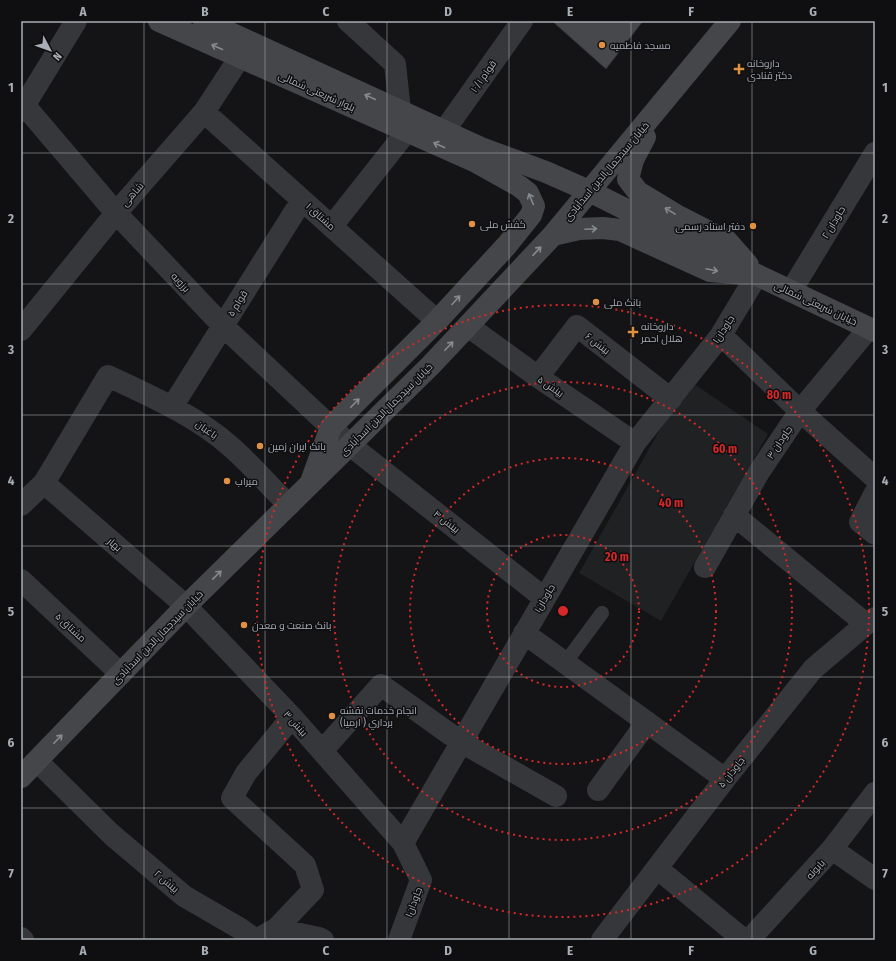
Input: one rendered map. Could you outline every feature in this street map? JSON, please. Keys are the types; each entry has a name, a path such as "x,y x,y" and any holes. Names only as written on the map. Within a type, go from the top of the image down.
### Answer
{"main road":[{"name":"بلوار شریعتی شمالی","path":"159,21 407,131 478,154"},
{"name":"بلوار شریعتی شمالی","path":"204,21 444,131 478,154"},
{"name":"خیابان سیدجمال‌الدین اسدآبادی","path":"21,777 186,606 350,445 468,326 553,235 730,21"},
{"path":"661,105 633,160 628,179 638,192 676,215 727,242 757,275"},
{"path":"310,484 331,427 437,322 507,245 531,216 534,206 528,193 478,154"},
{"name":"خیابان شریعتی شمالی","path":"478,154 546,172 589,191 757,275 872,330"},
{"path":"553,235 579,229 603,228 620,230 710,271 757,275"}],"street":[{"path":"23,109 76,21"},
{"path":"348,21 395,64 400,111"},
{"name":"قوام ۱۰/۱","path":"444,131 522,21"},
{"name":"شاهی","path":"21,330 116,213 204,112 240,57"},
{"name":"برزویه","path":"23,109 116,213 223,326 350,445"},
{"name":"مشتاق ۱","path":"204,112 437,322"},
{"path":"332,226 407,131"},
{"name":"جاودان ۲","path":"791,291 875,152"},
{"name":"قوام ۵","path":"172,407 302,200"},
{"name":"جاودان۱","path":"399,940 421,880 403,843 635,443 721,335 757,275"},
{"name":"بینش ۵","path":"468,326 538,377 635,443"},
{"name":"بینش ۶","path":"538,377 577,326 671,399"},
{"name":"جاودان ۳","path":"705,567 759,472 800,411 872,330"},
{"path":"721,335 800,411 875,478"},
{"name":"باغبان","path":"44,483 108,376 172,407 200,423 230,446 289,505"},
{"name":"بینش ۴","path":"350,445 544,598"},
{"path":"21,505 44,483"},
{"name":"بهار","path":"44,483 186,606"},
{"path":"875,493 860,522 875,534"},
{"path":"734,515 870,621"},
{"name":"مشتاق ۵","path":"21,580 121,674"},
{"name":"بینش ۳","path":"186,606 292,717 403,843"},
{"name":"جاودان ۵","path":"602,940 725,778 813,669 870,621"},
{"path":"524,633 725,778"},
{"path":"322,752 381,686 461,742 556,796"},
{"path":"276,929 312,890 305,865 232,798 246,773 292,717"},
{"path":"598,790 647,722"},
{"name":"بینش ۲","path":"36,761 111,834 184,896 236,934 256,940 276,929"},
{"name":"بابونه","path":"750,940 832,849 875,793"},
{"path":"832,849 875,879"},
{"path":"657,868 744,940"},
{"path":"276,929 323,940"}],"lane":[{"path":"565,663 602,614"}],"shaded area":[{"path":"688,380 768,434 661,621 579,573"}],"building":[{"name":"مسجد فاطمیه","path":"552,21 643,21 606,69"}],"place":[{"name":"مسجد فاطمیه","path":"602,45"},
{"name":"داروخانه دکتر قنادی","path":"739,69"},
{"name":"کفش ملی","path":"472,224"},
{"name":"دفتر اسناد رسمی","path":"753,226"},
{"name":"بانک ملی","path":"596,302"},
{"name":"داروخانه هلال احمر","path":"633,332"},
{"name":"بانک ایران زمین","path":"260,446"},
{"name":"میراب","path":"227,481"},
{"name":"بانک صنعت و معدن","path":"244,625"},
{"name":"انجام خدمات نقشه برداري ( ارميا)","path":"332,716"}]}
